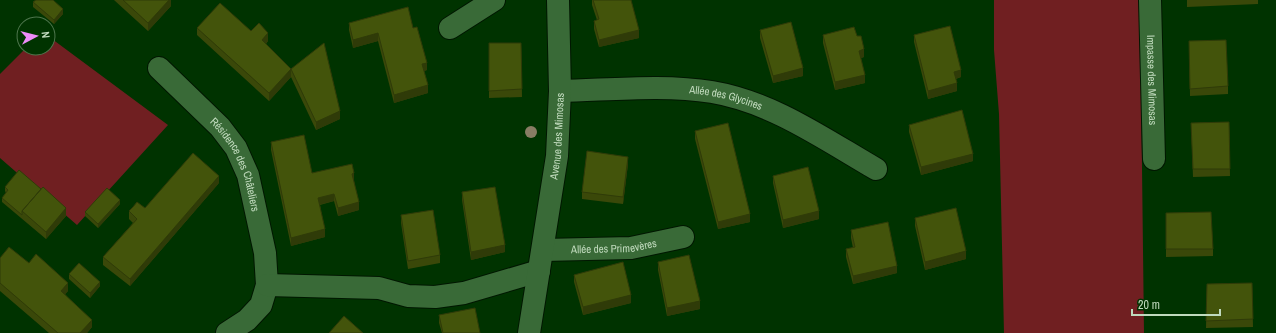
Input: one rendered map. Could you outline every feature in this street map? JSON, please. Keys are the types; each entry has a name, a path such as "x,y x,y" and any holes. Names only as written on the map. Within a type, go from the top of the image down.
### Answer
{"street":[{"path":"450,28 494,0"},
{"name":"Avenue des Mimosas","path":"529,333 558,156 560,91 558,0"},
{"name":"Impasse des Mimosas","path":"1150,0 1154,160"},
{"name":"Résidence des Châteliers","path":"159,68 220,127 236,148 248,175 264,253 268,285 261,306 247,320 227,333"},
{"name":"Allée des Glycines","path":"560,91 671,88 712,92 746,100 781,115 876,169"},
{"name":"Allée des Primevères","path":"541,260 631,248 683,237"},
{"path":"268,285 379,288 408,296 435,297 464,293 541,260"}],"shaded area":[{"path":"994,0 1140,0 1144,333 1004,333 999,114 994,50"},
{"path":"56,42 168,125 77,225 0,158 0,74 18,56 56,56"}],"building":[{"path":"36,0 53,0 63,9 56,18 56,16 49,16 33,2"},
{"path":"123,0 169,0 148,23"},
{"path":"593,0 631,0 639,30 599,40 594,21 599,19"},
{"path":"220,3 251,31 259,23 268,33 262,40 291,69 269,93 197,28"},
{"path":"408,7 413,28 417,27 427,63 422,64 428,85 394,95 378,33 353,40 349,23"},
{"path":"791,22 803,68 773,76 760,30"},
{"path":"950,26 961,70 954,72 957,83 928,91 914,35"},
{"path":"854,27 857,36 861,36 864,49 859,51 865,75 835,82 823,35"},
{"path":"1226,40 1228,86 1190,89 1189,41"},
{"path":"324,43 340,111 316,122 291,69"},
{"path":"489,43 521,43 522,89 489,91"},
{"path":"962,110 973,154 921,167 909,125"},
{"path":"1229,122 1230,169 1193,169 1191,123"},
{"path":"728,123 750,214 718,222 695,131"},
{"path":"304,135 312,173 352,164 354,173 352,174 359,202 338,208 334,194 318,198 325,229 291,238 271,142"},
{"path":"587,151 628,157 623,197 582,192"},
{"path":"193,153 219,176 130,279 103,257 137,219 129,211 137,202 145,208"},
{"path":"808,167 819,211 783,220 773,176"},
{"path":"19,170 41,189 22,211 22,215 2,198 8,190 5,187"},
{"path":"43,187 66,208 46,232 22,211"},
{"path":"495,187 505,245 471,252 462,192"},
{"path":"107,188 120,200 98,224 85,212"},
{"path":"956,208 966,251 925,262 915,218"},
{"path":"433,210 440,255 408,261 401,215"},
{"path":"1211,212 1213,249 1166,249 1166,213"},
{"path":"888,222 897,266 853,276 846,249 855,247 851,230"},
{"path":"9,247 29,263 36,254 68,283 61,291 92,320 80,333 58,333 0,283 0,258"},
{"path":"689,255 700,301 667,308 658,262"},
{"path":"623,262 631,295 583,307 574,275"},
{"path":"79,263 100,282 90,293 69,274"},
{"path":"1252,283 1253,319 1206,321 1207,284"},
{"path":"475,308 480,333 443,333 439,315"},
{"path":"344,316 363,333 329,333"}]}
